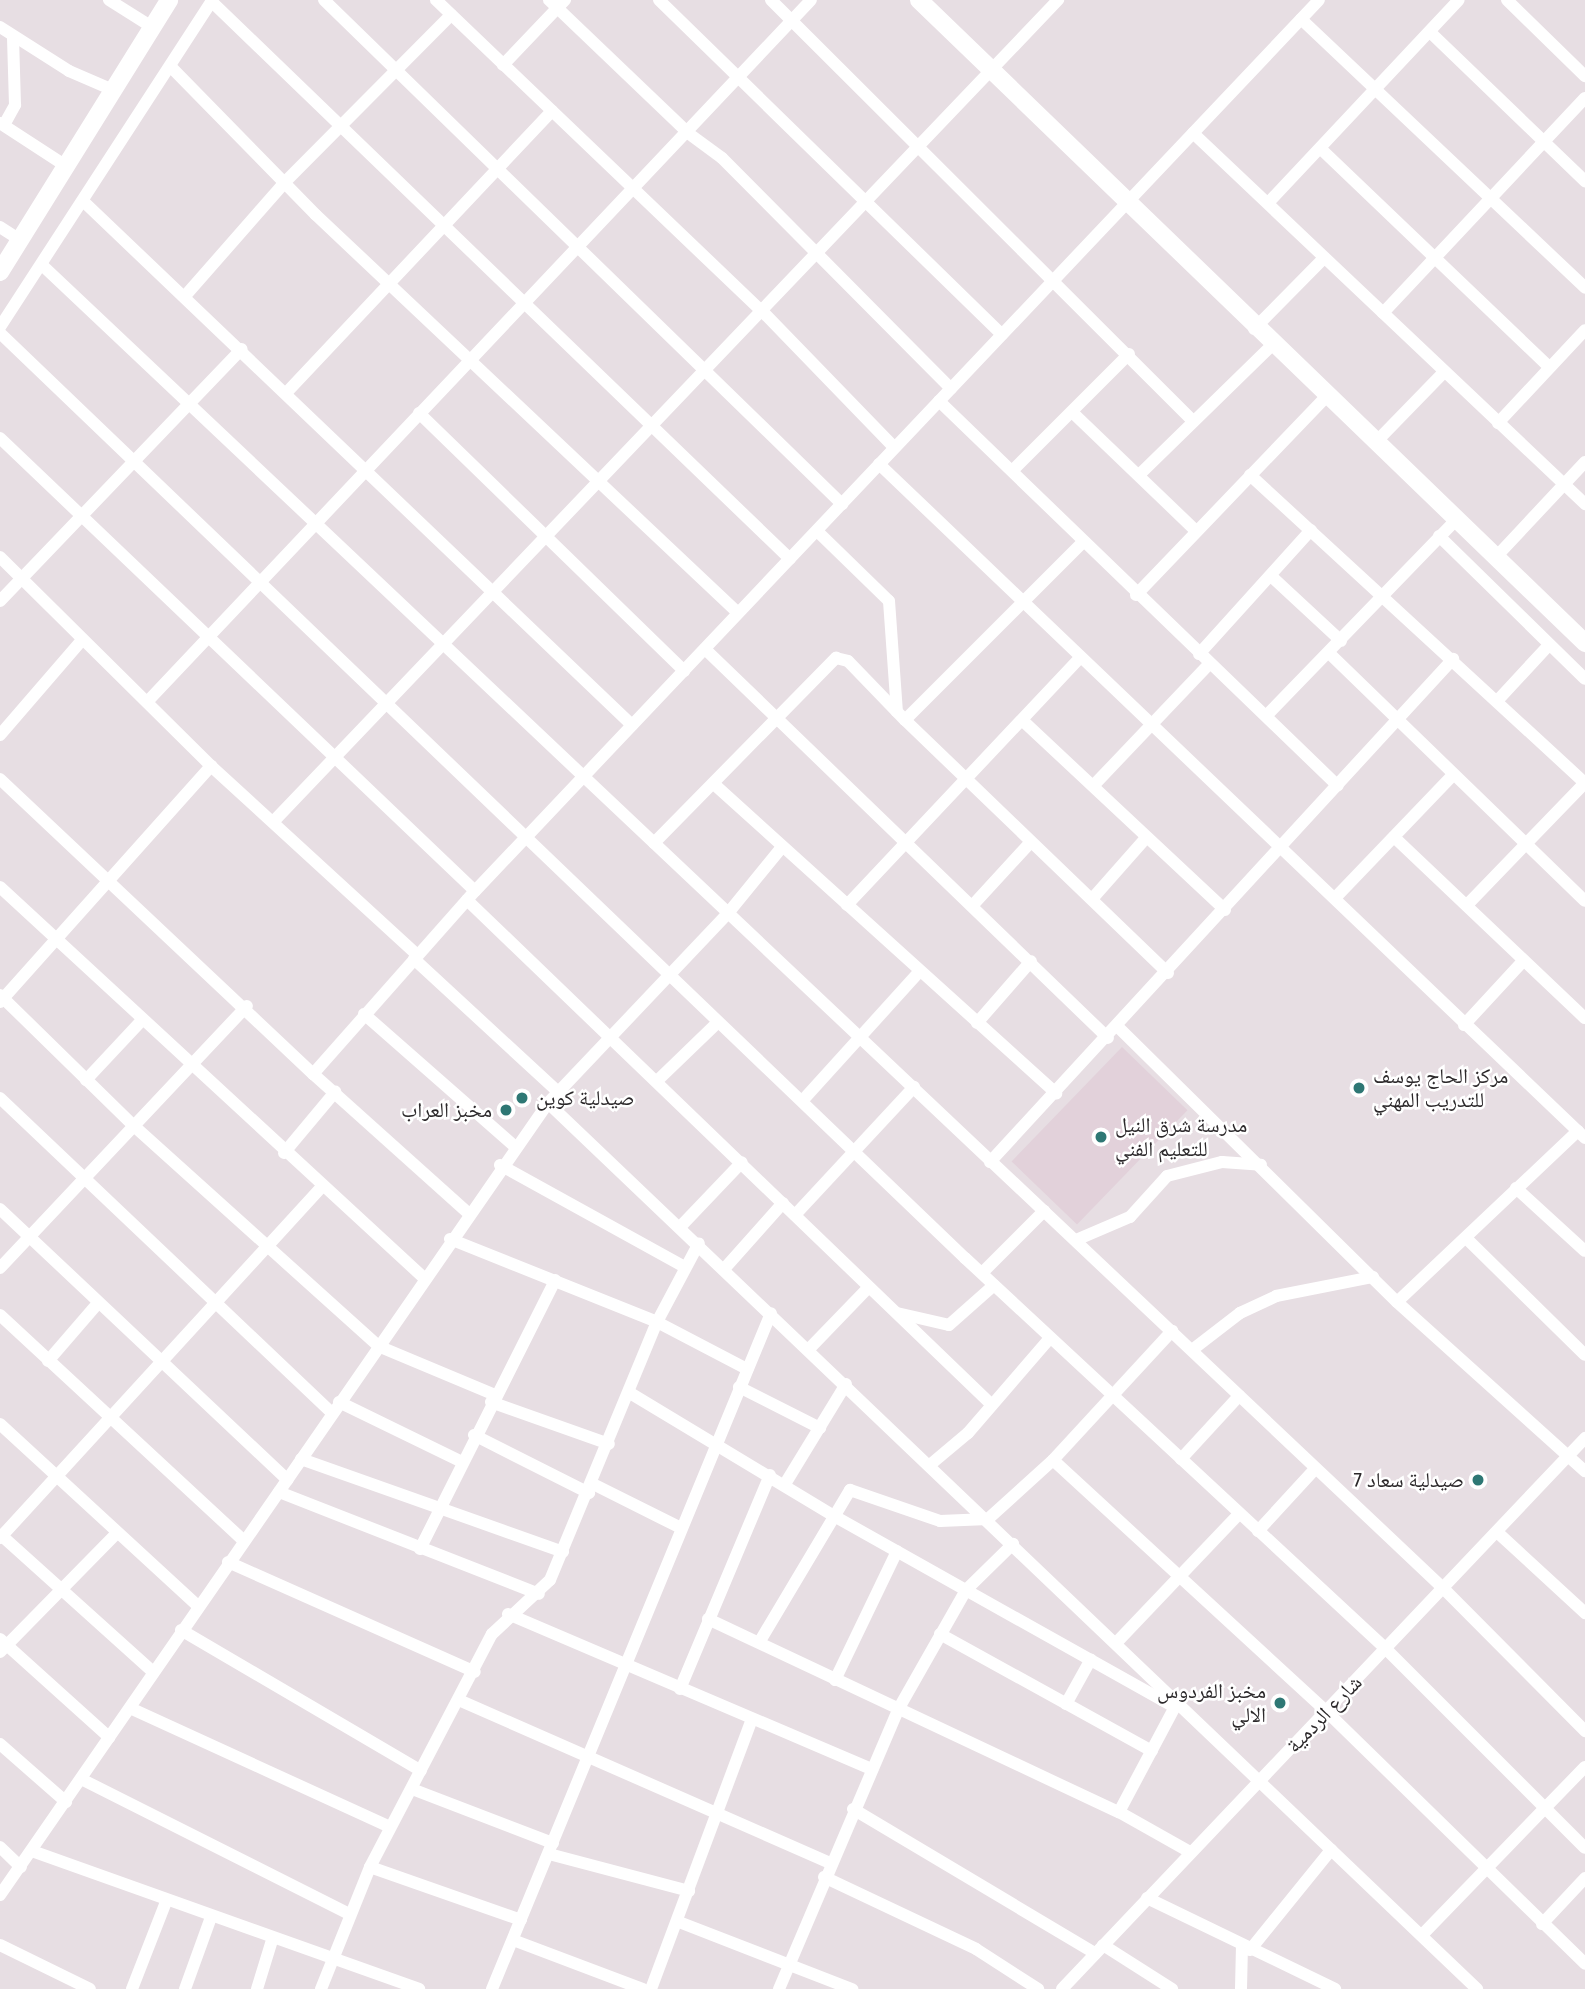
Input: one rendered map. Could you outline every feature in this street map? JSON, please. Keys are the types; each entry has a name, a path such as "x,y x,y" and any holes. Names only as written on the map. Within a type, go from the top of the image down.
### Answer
{"street":[{"path":"109,0 152,27"},
{"path":"0,272 169,0"},
{"path":"324,0 394,70 581,246 842,504"},
{"path":"436,0 763,312 894,447"},
{"path":"659,0 1003,335"},
{"path":"771,0 920,143 1194,421"},
{"path":"146,702 419,412 635,190 811,0"},
{"path":"919,0 1254,329 1585,643"},
{"path":"313,1074 363,1014 525,838 894,447 1128,205 1319,0"},
{"path":"1269,202 1431,33 1459,0"},
{"path":"1507,0 1585,76"},
{"path":"0,327 212,1 443,226 527,301 654,422 790,559"},
{"path":"273,822 393,703 600,478 708,370 865,198 1057,1"},
{"path":"503,65 557,3 688,133 722,158 814,254 951,389"},
{"path":"185,296 287,180 451,15"},
{"path":"1301,19 1491,204 1585,289"},
{"path":"0,27 113,90"},
{"path":"1431,33 1585,181"},
{"path":"13,36 15,105 2,124 66,166"},
{"path":"171,67 287,180 316,215 394,281 738,613"},
{"path":"1383,313 1491,204 1585,98"},
{"path":"288,391 552,111"},
{"path":"1193,133 1269,202 1324,258 1585,504"},
{"path":"1321,149 1549,368"},
{"path":"83,201 288,391 632,725"},
{"path":"0,227 20,240"},
{"path":"1254,329 1324,258"},
{"path":"42,265 314,526 729,912 1314,1469 1443,1588 1585,1731"},
{"path":"1498,423 1585,330"},
{"path":"0,333 393,703 525,838 803,1100 994,1285 1386,1649 1545,1811 1585,1848"},
{"path":"1140,474 1272,345"},
{"path":"0,601 80,513 242,349"},
{"path":"1013,470 1129,354"},
{"path":"1376,442 1444,372"},
{"path":"1136,595 1326,397"},
{"path":"939,401 1013,470 1136,595 1267,715 1338,786"},
{"path":"419,412 549,536 684,671"},
{"path":"1072,412 1140,474 1196,531"},
{"path":"0,438 210,634 891,1312 992,1405"},
{"path":"1496,557 1585,462"},
{"path":"879,464 1078,660 1335,898 1581,1135 1516,1188 1467,1239 1397,1302"},
{"path":"1250,475 1385,594 1585,783 1467,905"},
{"path":"1267,715 1456,520"},
{"path":"1199,654 1272,577 1311,530"},
{"path":"817,531 889,601 901,716"},
{"path":"1439,536 1585,679"},
{"path":"901,716 1023,607 1082,542"},
{"path":"0,556 211,766 558,1092"},
{"path":"1272,577 1341,641"},
{"path":"0,735 82,640"},
{"path":"1498,700 1549,645"},
{"path":"705,649 776,720 907,841 1108,1038"},
{"path":"1329,653 1452,776 1584,899"},
{"path":"654,843 715,785 776,720 842,658 963,781 1093,899 1168,973"},
{"path":"990,1162 1118,1028 1453,659"},
{"path":"847,905 1078,660"},
{"path":"1093,786 1209,664"},
{"path":"1021,720 1226,910"},
{"path":"211,766 107,878 57,939 1,999 134,1126 378,1346 492,1398 609,1444"},
{"path":"1335,898 1452,776"},
{"path":"0,779 247,1006 313,1074 467,1212"},
{"path":"715,785 918,973 1056,1093"},
{"path":"1394,837 1585,1018"},
{"path":"1093,899 1146,838"},
{"path":"972,906 1030,844"},
{"path":"0,1895 228,1562 288,1480 514,1146 558,1092 729,912 782,847"},
{"path":"0,887 284,1153 423,1277"},
{"path":"1464,1025 1524,960"},
{"path":"977,1023 1031,961"},
{"path":"803,1100 918,973"},
{"path":"0,1268 86,1180 247,1006"},
{"path":"363,1014 514,1146"},
{"path":"86,1080 143,1019"},
{"path":"658,1080 718,1022"},
{"path":"1118,1028 1261,1165 1397,1302 1585,1471"},
{"path":"795,1215 914,1087"},
{"path":"284,1153 335,1092"},
{"path":"0,1098 215,1305 336,1408 460,1461"},
{"path":"548,1103 931,1464 1177,1703 1262,1779 1331,1850 1475,1988"},
{"path":"681,1226 742,1162"},
{"path":"1076,1240 1130,1217 1167,1176 1215,1163 1261,1165"},
{"path":"500,1165 685,1267"},
{"path":"153,1672 62,1588 1,1537 322,1187"},
{"path":"1516,1188 1585,1251"},
{"path":"725,1268 783,1203"},
{"path":"0,1209 288,1480"},
{"path":"982,1273 1044,1211"},
{"path":"450,1239 657,1322 747,1369"},
{"path":"1467,1239 1585,1355"},
{"path":"321,1989 330,1957 370,1867 475,1672 508,1615 539,1594 563,1552 657,1322 699,1243"},
{"path":"1192,1350 1240,1313 1276,1296 1373,1277"},
{"path":"420,1549 460,1461 555,1280"},
{"path":"891,1312 949,1325 994,1285"},
{"path":"809,1349 868,1288"},
{"path":"48,1361 98,1303"},
{"path":"492,1989 589,1758 622,1664 771,1313"},
{"path":"0,1315 244,1541"},
{"path":"760,1642 853,1489 940,1521 988,1519 1053,1460 1110,1395 1172,1331"},
{"path":"931,1464 992,1405 1050,1338"},
{"path":"785,1484 846,1384"},
{"path":"739,1387 820,1428"},
{"path":"630,1393 785,1484 834,1517 1091,1659 1177,1703"},
{"path":"1181,1460 1239,1396"},
{"path":"0,1424 198,1606"},
{"path":"474,1435 679,1527"},
{"name":"شارع الردمية","path":"1062,1989 1585,1438"},
{"path":"301,1459 563,1552"},
{"path":"1053,1460 1326,1711 1585,1964"},
{"path":"1258,1531 1314,1469"},
{"path":"680,1689 770,1475"},
{"path":"279,1492 539,1594"},
{"path":"1117,1642 1239,1514"},
{"path":"1497,1532 1585,1613"},
{"path":"109,1737 2,1646 117,1533"},
{"path":"779,1989 853,1809 899,1709 966,1590 1013,1544"},
{"path":"835,1680 897,1551"},
{"path":"228,1562 475,1672"},
{"path":"508,1615 751,1721 872,1769"},
{"path":"708,1619 1119,1812 1190,1852"},
{"path":"181,1630 421,1771"},
{"path":"940,1634 1152,1751"},
{"path":"1066,1704 1091,1659"},
{"path":"461,1701 830,1863"},
{"path":"1119,1812 1177,1703"},
{"path":"130,1707 390,1827"},
{"path":"651,1989 679,1922 751,1721"},
{"path":"0,1744 66,1802"},
{"path":"1422,1935 1488,1871 1585,1768"},
{"path":"81,1779 349,1914"},
{"path":"412,1789 551,1849 689,1891"},
{"path":"853,1809 1172,1989"},
{"path":"0,1847 21,1867"},
{"path":"1241,1989 1246,1948 1331,1850"},
{"path":"32,1851 166,1902 419,1989"},
{"path":"370,1867 521,1920"},
{"path":"824,1877 976,1949 1038,1989"},
{"path":"1542,1924 1585,1878"},
{"path":"1147,1898 1335,1989"},
{"path":"132,1989 166,1902"},
{"path":"185,1989 211,1917"},
{"path":"679,1922 787,1967 852,1989"},
{"path":"257,1989 273,1937"},
{"path":"513,1940 643,1989"},
{"path":"0,1945 90,1989"}],"shaded area":[{"name":"مدرسة شرق النيل للتعليم الفني","path":"1122,1047 1187,1110 1077,1225 1012,1161"}],"place":[{"name":"مركز الحاج يوسف للتدريب المهني","path":"1359,1088"},
{"name":"صيدلية كوين","path":"522,1098"},
{"name":"مخبز العراب","path":"506,1110"},
{"name":"مدرسة شرق النيل للتعليم الفني","path":"1101,1137"},
{"name":"صيدلية سعاد 7","path":"1478,1480"},
{"name":"مخبز الفردوس الالي","path":"1280,1703"}]}
